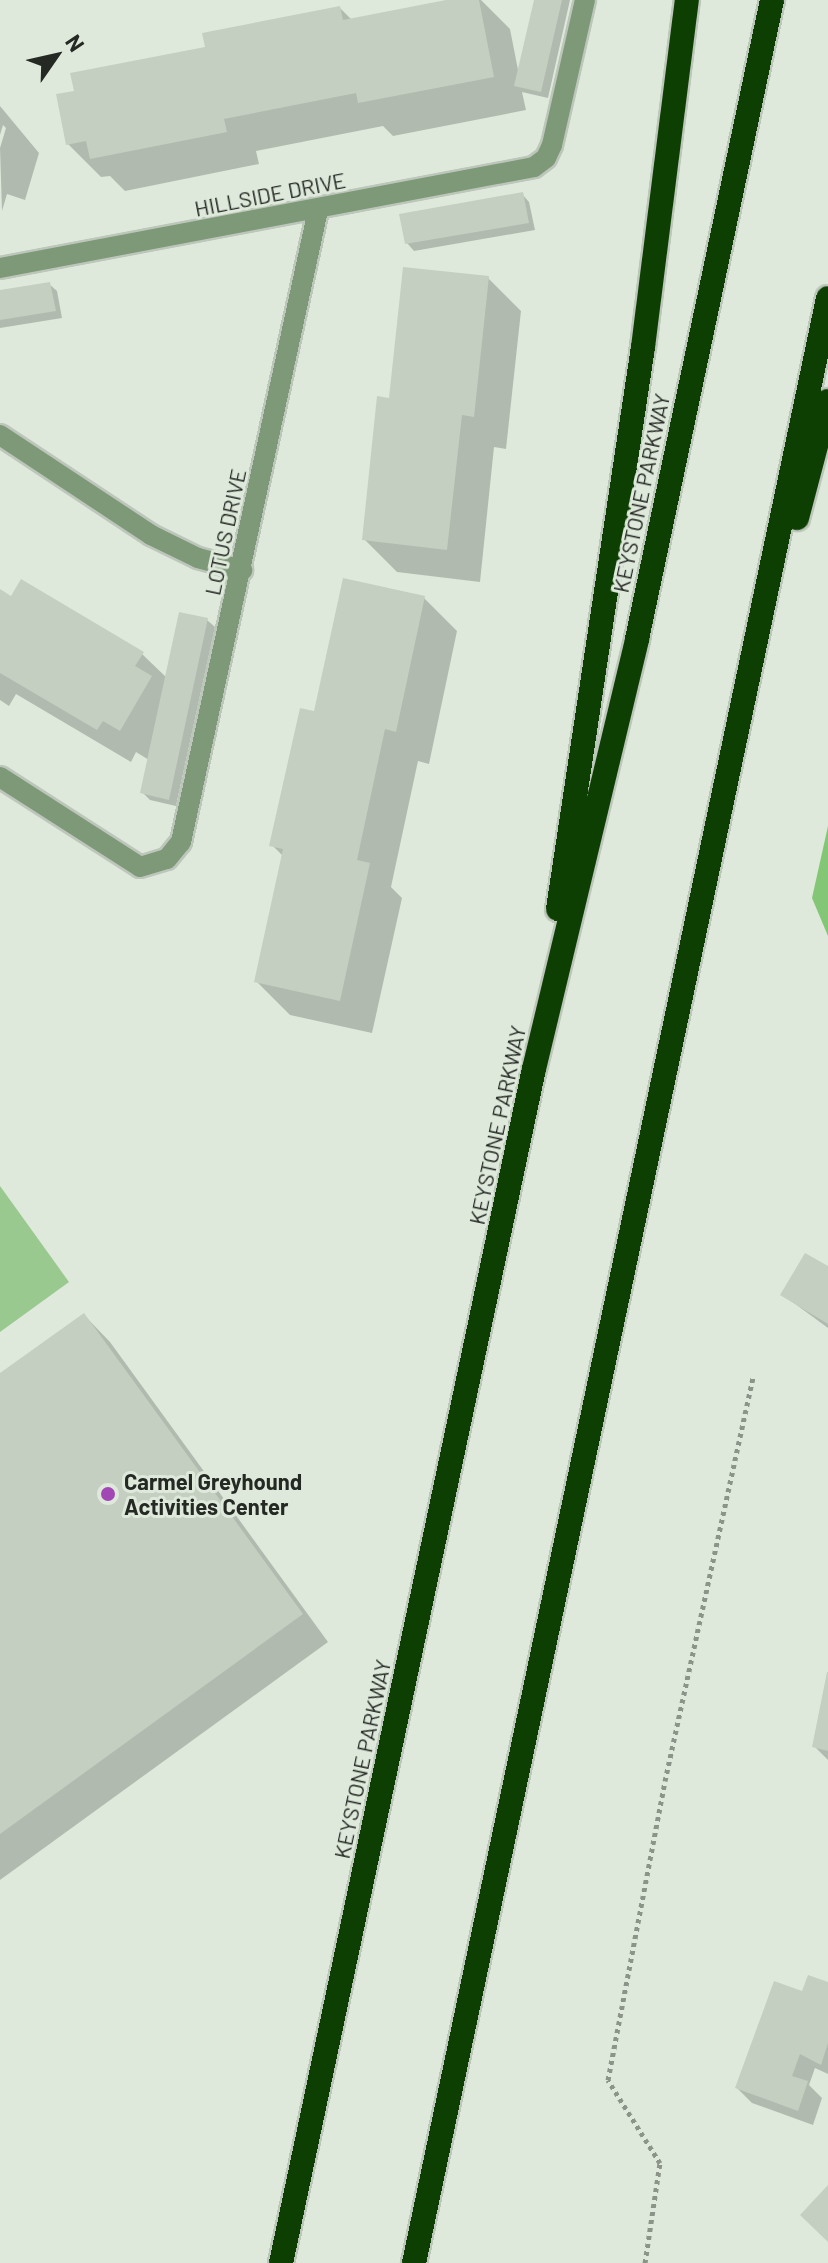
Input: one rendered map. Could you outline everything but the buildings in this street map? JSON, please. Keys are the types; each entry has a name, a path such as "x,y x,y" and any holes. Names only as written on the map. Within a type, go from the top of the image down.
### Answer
{"highway":[{"path":"534,1069 643,347 687,0"},
{"name":"KEYSTONE PARKWAY","path":"281,2263 534,1069 637,639 772,0"},
{"path":"414,2263 828,298"},
{"path":"720,810 828,401"},
{"path":"427,2263 481,1946"}],"street":[{"name":"HILLSIDE DRIVE","path":"0,268 511,175 546,158 585,0"},
{"name":"LOTUS DRIVE","path":"0,777 140,867 167,859 181,842 318,210"},
{"path":"0,435 151,535 198,558 242,570"}],"path":[{"path":"645,2263 660,2163 608,2080 665,1781 753,1377"}],"green space":[{"path":"828,826 828,936 812,898"},
{"path":"0,1186 69,1282 0,1332"}],"place":[{"name":"Carmel Greyhound Activities Center","path":"108,1494"}]}
